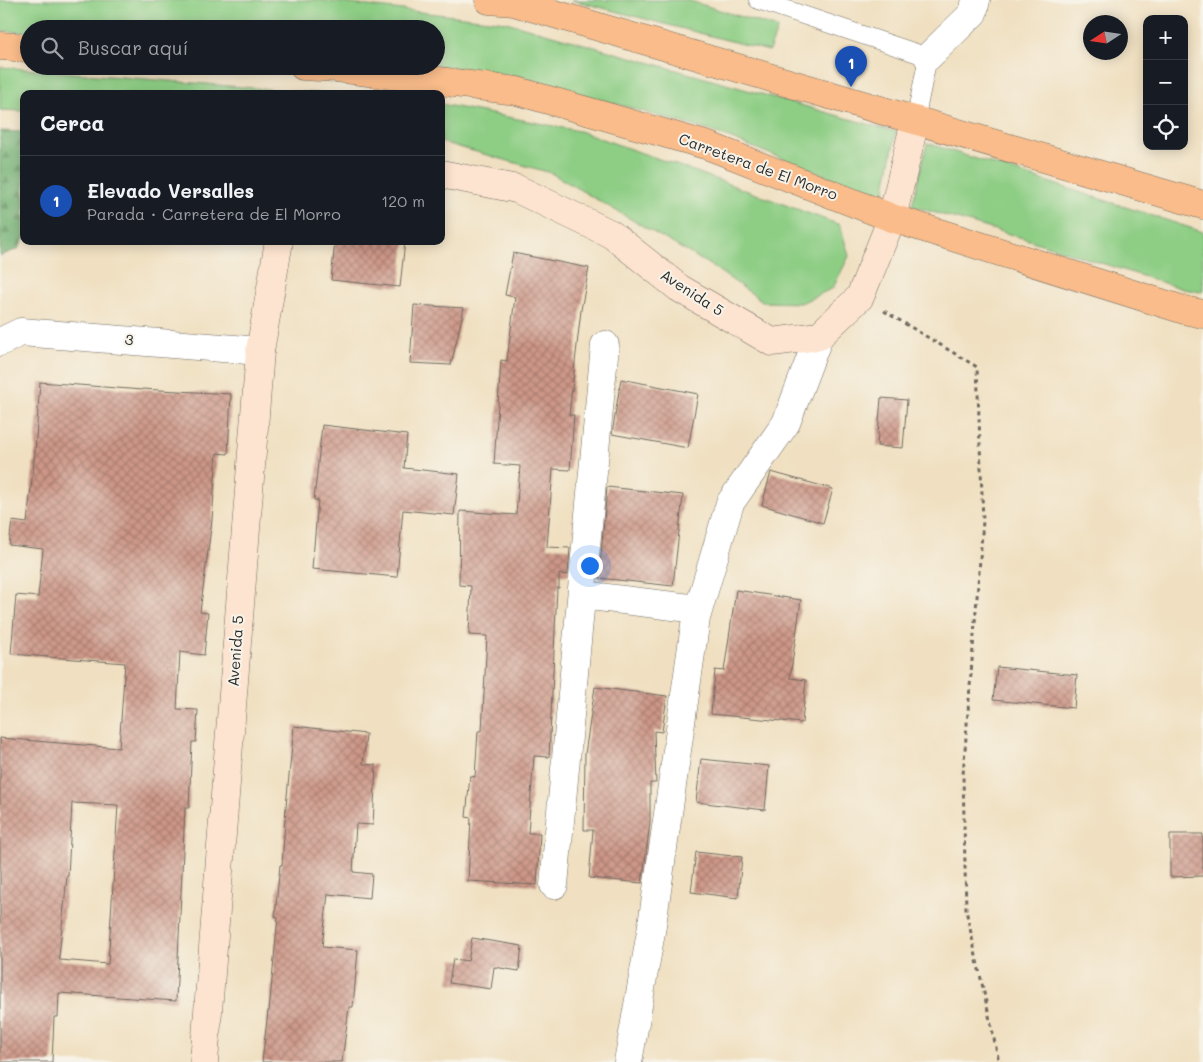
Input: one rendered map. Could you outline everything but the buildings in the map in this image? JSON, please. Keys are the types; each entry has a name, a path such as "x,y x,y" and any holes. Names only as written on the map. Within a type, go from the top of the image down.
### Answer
{"main road":[{"path":"489,0 514,2 1203,205"},
{"path":"0,46 20,47"},
{"name":"Carretera de El Morro","path":"392,75 517,91 709,146 892,218 1184,310 1203,314"}],"street":[{"path":"928,57 973,12 976,0"},
{"path":"628,1062 651,932 698,609 730,503 786,423 818,336 860,297 892,218 915,121"},
{"name":"Avenida 5","path":"445,175 517,189 611,234 679,288 772,342 818,336"},
{"name":"Avenida 5","path":"204,1062 260,351 278,245"},
{"name":"3","path":"0,342 21,332 260,351"},
{"path":"554,885 605,345"},
{"path":"582,595 698,609"}],"lane":[{"path":"758,0 928,57 915,121"}],"path":[{"path":"860,297 977,367 983,521 963,775 966,910 998,1057 1001,1062"}],"green space":[{"path":"0,0 317,0 506,22 896,132 883,198 711,131 518,76 445,66 445,20 20,20 20,32 0,31"},
{"path":"572,0 687,0 778,28 769,51"},
{"path":"0,67 20,69 20,75 97,75 279,90 20,90 20,111 0,110"},
{"path":"445,105 579,131 840,225 849,256 833,288 801,303 764,302 710,265 551,173 445,143"},
{"path":"0,131 20,132 20,245 18,249 0,256"},
{"path":"927,143 1203,232 1203,292 1183,289 1026,239 912,206"}],"place":[{"name":"Elevado Versalles","path":"851,87"}]}
